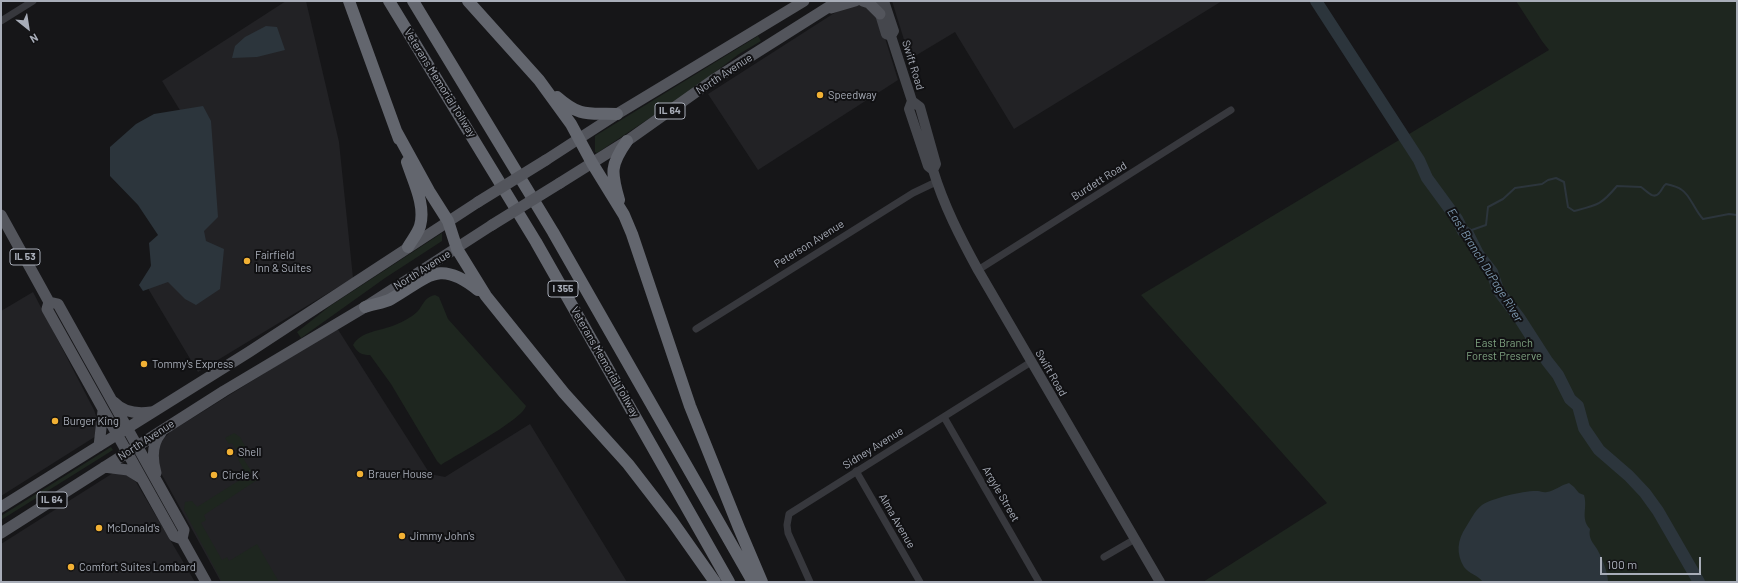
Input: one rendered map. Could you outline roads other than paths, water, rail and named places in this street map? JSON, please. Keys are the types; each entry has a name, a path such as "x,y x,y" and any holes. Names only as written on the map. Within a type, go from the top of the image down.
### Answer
{"highway":[{"path":"349,1 396,131 421,206 420,225 408,247"},
{"name":"Veterans Memorial Tollway","path":"389,1 536,242 729,582"},
{"name":"Veterans Memorial Tollway","path":"413,1 553,232 753,582"},
{"path":"468,1 539,80 571,124 578,139 624,215"},
{"path":"539,80 576,111 584,114 617,114"},
{"path":"396,131 429,191 448,221 457,249 486,296 564,393 628,464 672,521 715,582"},
{"path":"627,141 617,156 614,165 615,186 690,406 738,528 762,582"},
{"path":"365,307 390,300 428,276 440,273 449,273 463,278 486,296"}],"main road":[{"name":"North Avenue","path":"1,507 154,412 298,320 448,221 617,114 804,1"},
{"name":"North Avenue","path":"1,533 127,452 365,307 492,225 627,141 713,80 838,1"},
{"path":"816,15 839,4 855,1"},
{"path":"863,1 869,3 880,14"},
{"name":"IL 53","path":"1,215 49,302 47,309 103,410 174,536 182,539 206,582"},
{"name":"IL 53","path":"49,302 58,304 128,428 184,530 182,539"},
{"path":"110,397 120,408 131,412 140,414 154,412"},
{"path":"99,446 103,410"},
{"path":"158,483 153,454 154,444 164,429"},
{"path":"104,467 128,470 142,479"}],"street":[{"path":"1,21 33,1"},
{"name":"Swift Road","path":"876,1 886,34 891,36 912,101 909,109 928,166 933,170 936,182 950,217 978,270 1160,582"},
{"name":"Swift Road","path":"884,1 894,31 891,36"},
{"name":"Burdett Road","path":"978,270 1231,110"},
{"name":"Peterson Avenue","path":"696,329 907,196 936,182"},
{"name":"Sidney Avenue","path":"810,582 788,533 787,525 789,514 1031,362"},
{"name":"Argyle Street","path":"944,417 1039,582"},
{"name":"Alma Avenue","path":"856,471 920,582"},
{"path":"1104,557 1134,539"}],"waterway":[{"name":"East Branch DuPage River","path":"1316,1 1419,160 1427,178 1457,219 1463,231 1468,234 1478,254 1492,272 1498,290 1520,319 1547,361 1558,375 1570,399 1578,406 1584,428 1599,450 1629,476 1645,493 1658,511 1699,582"},
{"path":"1466,232 1486,225 1488,207 1503,199 1515,188 1542,184 1548,180 1556,178 1564,182 1568,207 1574,211 1603,201 1617,186 1641,187 1655,196 1658,195 1666,184 1679,188 1685,192 1703,219 1729,214 1737,215"}],"place":[{"name":"Speedway","path":"820,95"},
{"name":"Fairfield Inn & Suites","path":"247,261"},
{"name":"Tommy's Express","path":"144,364"},
{"name":"Burger King","path":"55,421"},
{"name":"Shell","path":"230,452"},
{"name":"Brauer House","path":"360,474"},
{"name":"Circle K","path":"214,475"},
{"name":"McDonald's","path":"99,528"},
{"name":"Jimmy John's","path":"402,536"},
{"name":"Comfort Suites Lombard","path":"71,567"}],"park label":[{"name":"East Branch Forest Preserve","path":"1504,349"}]}
